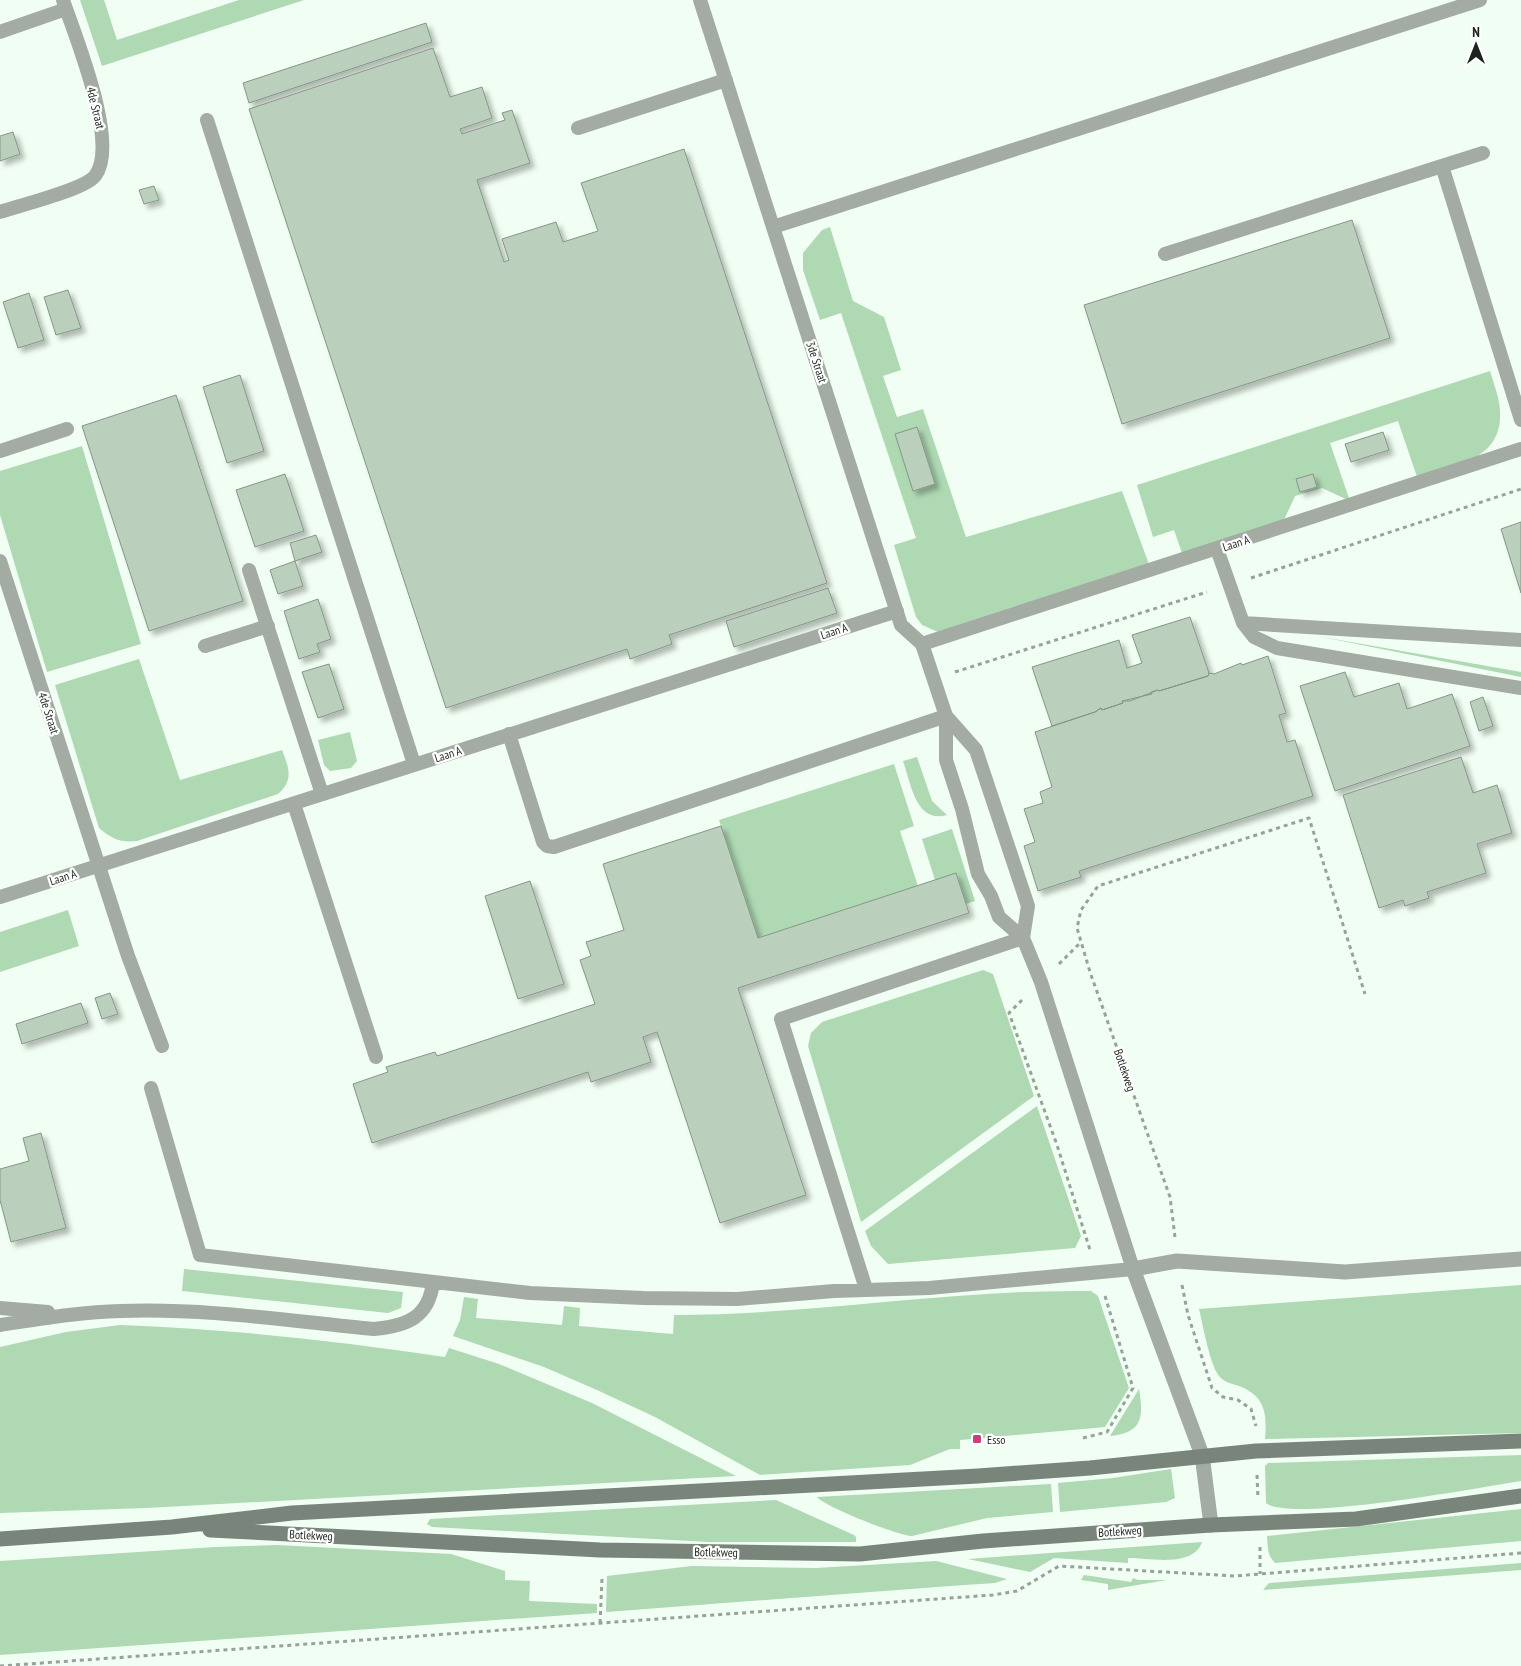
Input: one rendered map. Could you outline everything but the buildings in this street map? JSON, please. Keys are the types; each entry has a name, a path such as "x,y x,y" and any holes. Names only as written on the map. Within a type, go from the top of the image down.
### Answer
{"main road":[{"name":"Botlekweg","path":"0,1539 172,1528 292,1513 978,1476 1090,1468 1202,1455 1256,1451 1521,1441"},
{"name":"Botlekweg","path":"172,1528 600,1550 860,1554 983,1540 1259,1522 1356,1519 1521,1496"}],"street":[{"path":"1211,1525 1202,1455 1133,1269 1177,1262 1345,1272 1521,1259"}],"lane":[{"name":"3de Straat","path":"700,0 901,625 922,644 946,716"},
{"path":"773,228 1480,0"},
{"path":"0,32 65,5"},
{"name":"4de Straat","path":"0,212 82,186 96,175 104,144 102,121 65,5"},
{"path":"578,128 726,80"},
{"path":"207,120 414,764"},
{"path":"1165,254 1483,153"},
{"path":"1442,166 1521,420"},
{"path":"0,451 67,429"},
{"name":"Laan A","path":"922,644 1521,449"},
{"path":"1218,548 1243,623 1254,637 1276,648 1521,688"},
{"name":"4de Straat","path":"0,561 98,865 162,1046"},
{"path":"250,570 322,794"},
{"name":"Laan A","path":"0,896 897,611"},
{"path":"1243,623 1343,627 1521,640"},
{"path":"205,646 268,626"},
{"path":"509,734 543,842 547,846 554,847 946,716"},
{"path":"151,1088 200,1256 530,1292 610,1298 737,1298 866,1289 929,1288 1133,1269 1041,982 1023,938 999,917 991,896 978,874 962,808 946,760 946,716"},
{"path":"946,716 976,750 1028,906 1023,938"},
{"path":"294,804 376,1056"},
{"path":"866,1289 781,1020 1023,938"},
{"path":"0,1325 68,1314 120,1310 170,1310 384,1328 407,1323 417,1316 432,1292 433,1282"},
{"path":"0,1308 68,1314"}],"path":[{"name":"Botlekweg","path":"1260,1574 1256,1422 1251,1409 1238,1400 1223,1397 1212,1388 1188,1315 1177,1262 1170,1197 1082,942 1078,919 1081,910 1098,886 1309,818 1365,994"},
{"path":"1082,942 1009,1013 1056,1145 1134,1388 1107,1432 1083,1438"},
{"path":"0,1666 999,1594 1017,1591 1058,1566 1235,1576 1521,1553"},
{"path":"600,1623 602,1579"}],"green space":[{"path":"80,0 104,0 117,40 239,0 304,0 102,66"},
{"path":"830,227 853,301 884,317 901,370 883,376 897,417 923,409 966,537 1122,491 1150,567 938,632 922,625 916,617 894,545 916,538 841,313 820,320 803,270 803,253 822,230"},
{"path":"1490,371 1499,402 1498,429 1493,441 1473,459 1460,465 1417,477 1398,421 1330,443 1350,501 1322,488 1295,496 1283,522 1182,553 1174,530 1153,537 1137,485"},
{"path":"82,446 141,644 47,672 0,515 0,471"},
{"path":"1317,636 1521,672 1521,677"},
{"path":"139,659 180,780 282,750 289,774 283,789 278,794 137,841 117,839 99,828 55,685"},
{"path":"350,732 357,761 351,768 330,771 324,765 318,740"},
{"path":"917,757 932,801 947,815 937,816 928,814 916,800 903,761"},
{"path":"894,764 914,826 900,831 918,886 758,938 719,820"},
{"path":"952,829 975,901 966,904 956,873 935,880 922,839"},
{"path":"68,910 79,946 0,972 0,932"},
{"path":"983,970 993,974 1034,1096 861,1222 808,1046 811,1033 822,1022"},
{"path":"1037,1106 1081,1236 1075,1248 888,1264 871,1246 865,1231"},
{"path":"184,1269 403,1292 401,1308 388,1313 182,1291"},
{"path":"1521,1285 1521,1433 1265,1439 1265,1414 1260,1401 1248,1390 1229,1383 1217,1373 1209,1351 1199,1309"},
{"path":"1039,1291 1091,1291 1098,1296 1129,1388 1105,1427 960,1440 960,1449 950,1449 910,1465 760,1475 655,1417 597,1390 544,1367 453,1336 460,1320 464,1297 478,1299 476,1318 562,1325 564,1306 580,1308 579,1326 673,1334 674,1315 778,1311"},
{"path":"120,1325 202,1329 283,1336 445,1357 449,1348 499,1364 592,1403 736,1476 146,1508 0,1513 0,1347 66,1332"},
{"path":"1139,1389 1141,1408 1135,1427 1121,1434 1110,1436"},
{"path":"1521,1455 1521,1481 1430,1496 1347,1506 1311,1509 1282,1508 1266,1503 1265,1466 1268,1463"},
{"path":"1171,1469 1175,1498 1166,1502 1060,1512 1058,1483 1113,1478"},
{"path":"1051,1484 1053,1512 987,1518 912,1536 863,1520 823,1502 817,1497"},
{"path":"776,1500 854,1535 856,1542 709,1542 432,1527 427,1524 430,1519"},
{"path":"1521,1509 1521,1541 1275,1563 1268,1551 1267,1536"},
{"path":"1202,1542 1197,1550 1190,1555 1170,1560 1128,1558 1128,1563 1054,1558 1030,1572 968,1559"},
{"path":"277,1545 451,1554 505,1571 505,1580 530,1581 529,1601 597,1604 597,1613 0,1655 0,1561 215,1547"},
{"path":"936,1561 1007,1579 995,1583 606,1612 607,1576 692,1566 816,1568"},
{"path":"1521,1563 1521,1570 1263,1590 1269,1583"},
{"path":"1084,1575 1131,1582 1133,1578 1138,1580 1167,1580 1108,1590 1108,1584 1081,1580"}],"place":[{"name":"Esso","path":"977,1439"}]}
